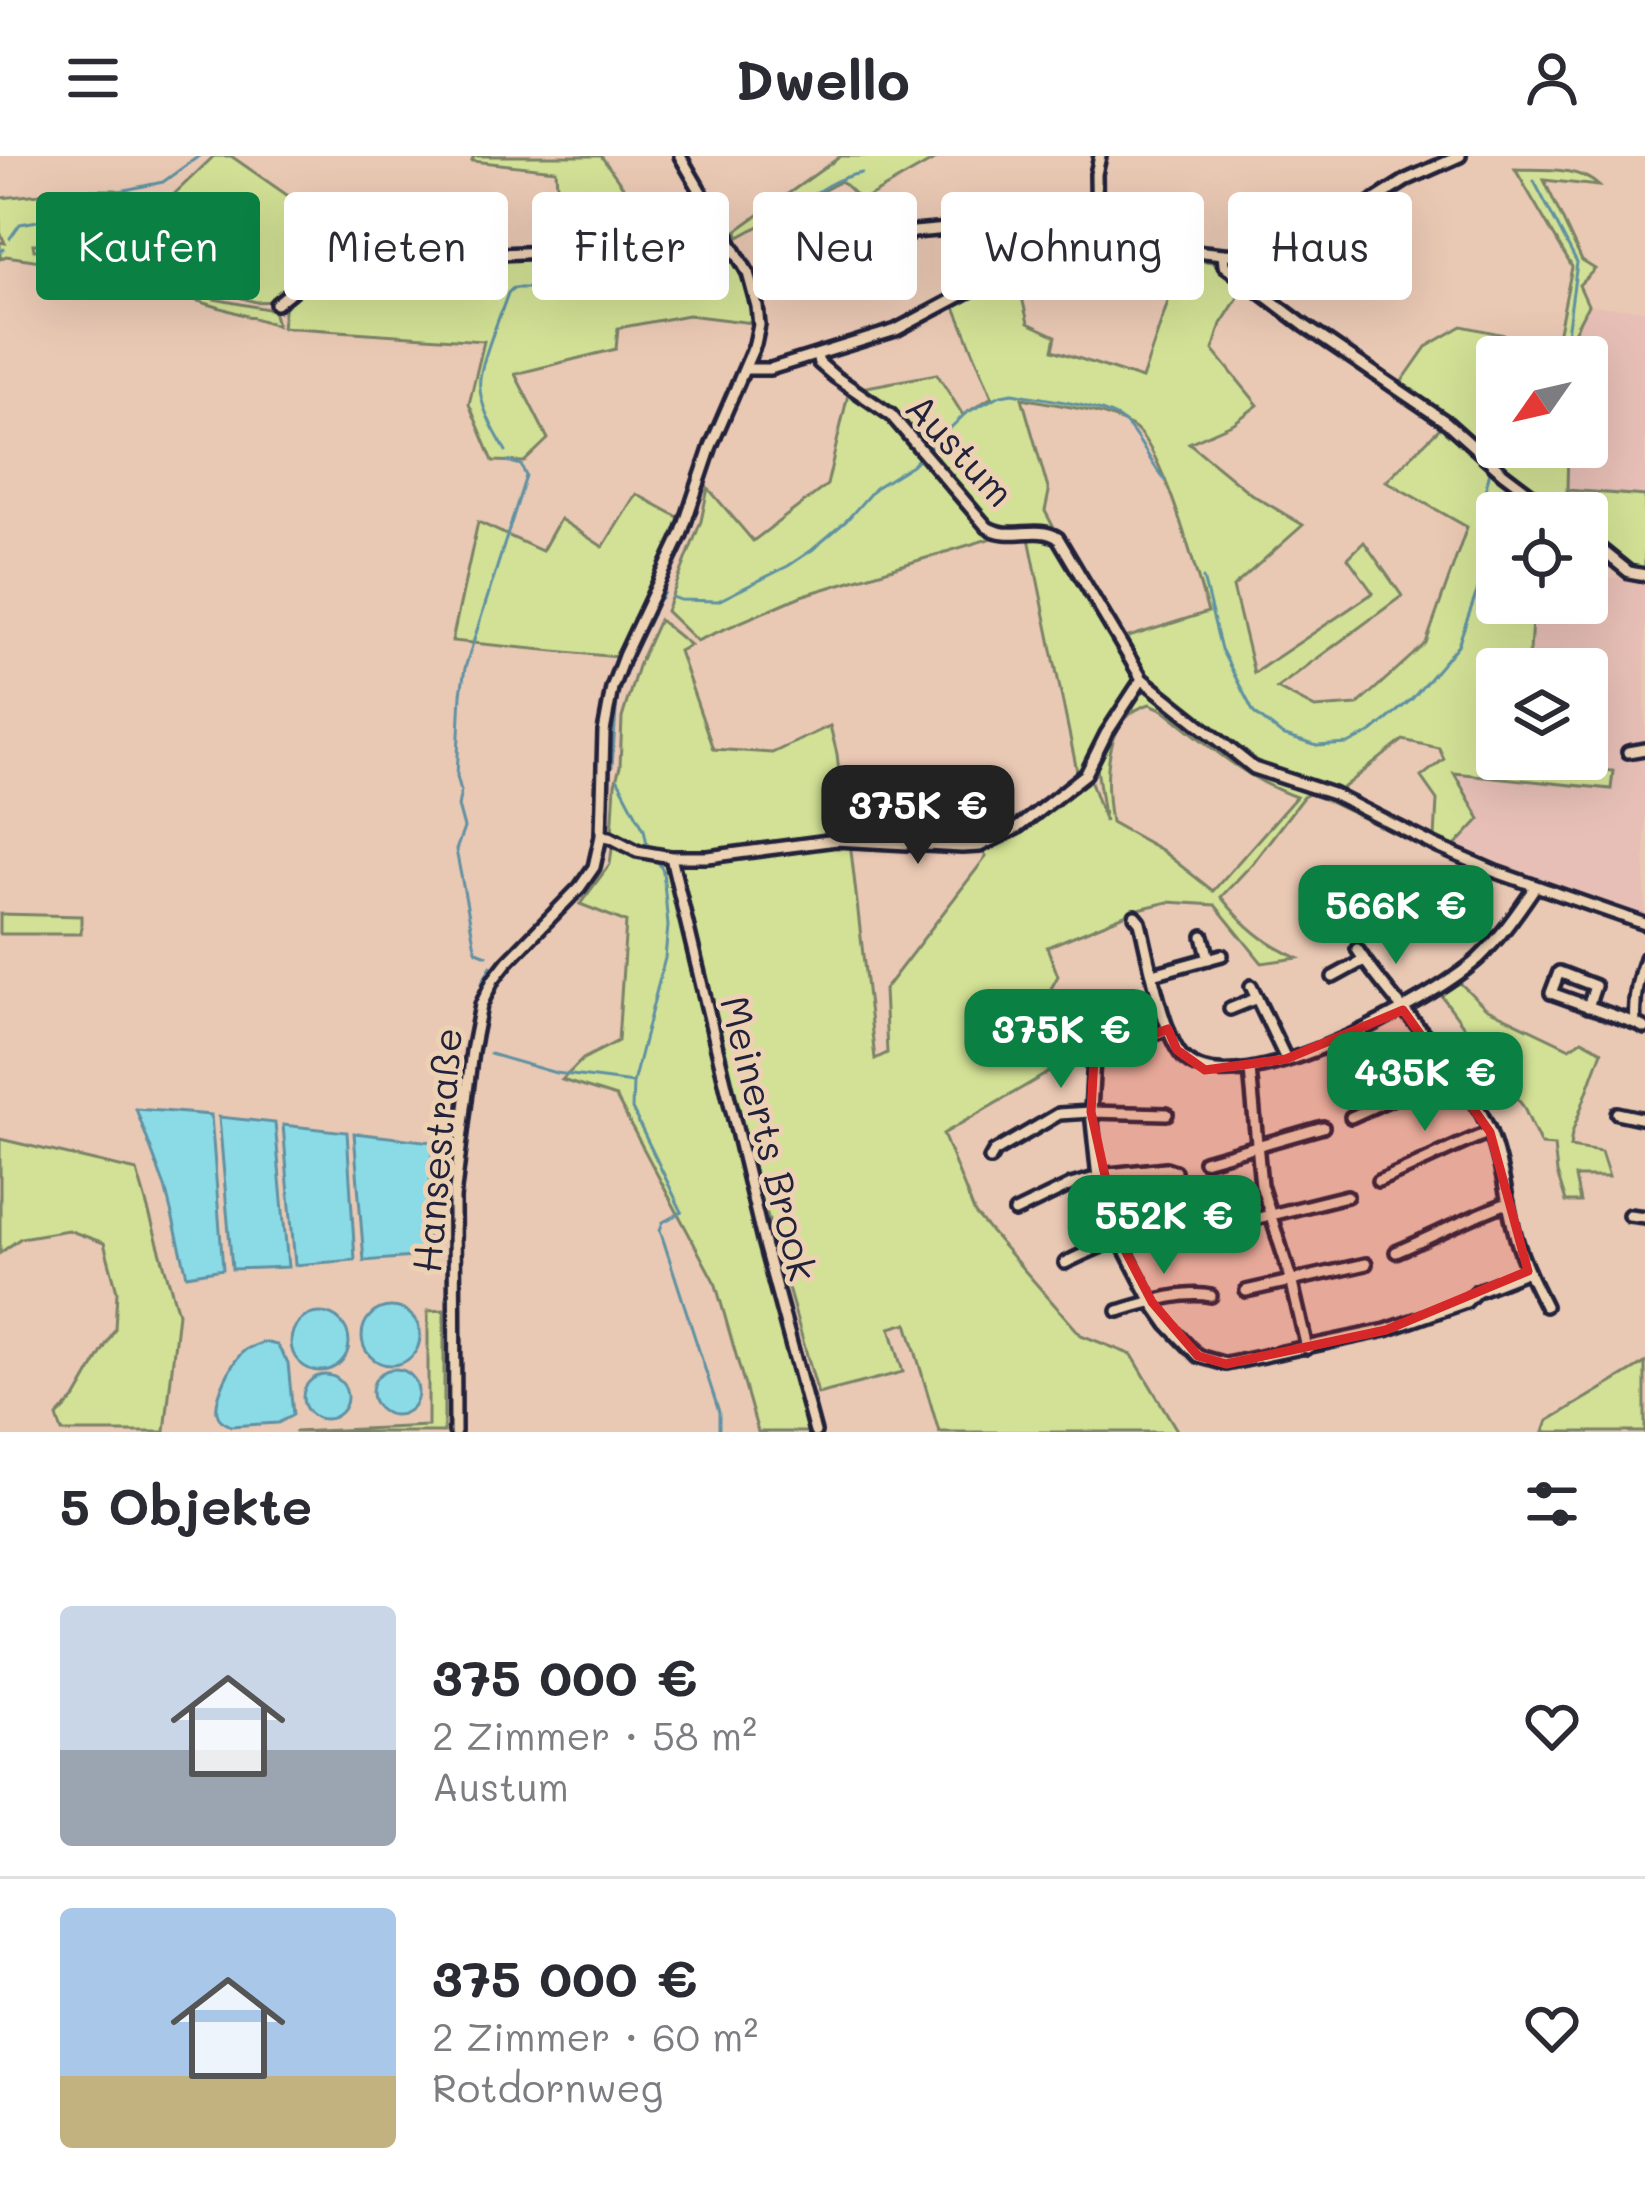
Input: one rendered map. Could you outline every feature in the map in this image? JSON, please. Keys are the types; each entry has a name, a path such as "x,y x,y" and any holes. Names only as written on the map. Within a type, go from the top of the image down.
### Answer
{"street":[{"path":"680,156 702,192"},
{"path":"1096,192 1100,156"},
{"path":"1204,252 1254,254 1301,246 1408,179 1460,156"},
{"path":"729,238 753,287"},
{"path":"276,304 331,262 532,252"},
{"path":"1223,254 1224,266 1265,299 1446,422 1528,492"},
{"name":"Hansestraße","path":"454,1432 454,1198 481,1005 493,980 588,876 598,854 604,732 612,688 681,535 711,446 747,369 759,326 755,300"},
{"path":"747,369 762,371 896,330 952,300"},
{"name":"Austum","path":"818,356 819,363 835,376 892,416 987,526 1003,535 1048,532 1058,538 1142,679 1254,768 1333,794 1438,847 1534,887 1645,924"},
{"path":"1608,555 1629,572 1645,575"},
{"path":"602,836 637,851 671,856 732,855 836,840 980,846 1032,818 1090,769 1106,734 1142,679"},
{"path":"1628,752 1645,749"},
{"name":"Meinerts Brook","path":"671,856 764,1244 815,1432"},
{"path":"1135,916 1177,1050 1196,1067 1217,1072 1250,1070 1325,1047 1403,1010 1451,980 1482,956 1534,887"},
{"path":"1203,936 1209,958"},
{"path":"1333,977 1360,954 1474,1100 1490,1132 1528,1271 1546,1306"},
{"path":"1153,974 1222,956"},
{"path":"1588,1007 1594,986 1559,972 1551,993 1588,1007 1640,1026 1637,980 1645,958"},
{"path":"1251,986 1286,1059"},
{"path":"1230,1009 1257,998"},
{"path":"1168,1029 1094,1057 1091,1112 1098,1178 1119,1239 1152,1302 1198,1356 1226,1364 1418,1320 1528,1271"},
{"path":"1250,1070 1261,1184 1307,1348"},
{"path":"1351,1117 1453,1071"},
{"path":"1617,1113 1645,1119"},
{"path":"990,1159 994,1152 1060,1114 1167,1114"},
{"path":"1204,1161 1324,1127"},
{"path":"1378,1181 1490,1132"},
{"path":"1016,1212 1071,1185 1109,1174 1175,1171"},
{"path":"1065,1263 1119,1239 1167,1230 1186,1236 1347,1196"},
{"path":"1396,1252 1508,1203"},
{"path":"1629,1215 1645,1217"},
{"path":"1246,1291 1366,1264"},
{"path":"1118,1311 1211,1296"}],"highlighted area":[{"path":"1403,1010 1490,1132 1528,1271 1386,1330 1226,1364 1198,1356 1152,1302 1119,1239 1091,1112 1094,1057 1168,1029 1177,1050 1205,1070 1286,1059"}],"shaded area":[{"path":"1588,305 1645,310 1645,496 1567,490 1568,468 1608,468 1608,336 1572,336"},
{"path":"1608,578 1645,582 1645,918 1455,846 1479,819 1453,773 1476,775 1476,780 1611,789 1608,648 1530,648 1532,624 1608,624"}],"green space":[{"path":"214,156 231,156 284,193 284,294 275,301 249,300 260,300 260,192 176,192"},
{"path":"474,156 601,156 627,192 557,192 556,170 472,161"},
{"path":"841,156 941,156 878,192 853,192 841,181 821,192 791,192"},
{"path":"1515,169 1571,172 1599,186 1544,180 1582,261 1595,269 1579,285 1588,305 1572,336 1558,336 1572,267"},
{"path":"81,190 126,192 61,192"},
{"path":"36,194 36,260 0,259 0,242 5,243 0,232 0,198"},
{"path":"753,219 753,229 739,237 736,231"},
{"path":"729,254 746,285 753,323 688,315 618,328 616,349 515,374 548,439 524,462 493,461 469,404 484,341 282,327 288,300 508,300 508,256 532,255 532,300 729,300"},
{"path":"1204,261 1212,262 1228,275 1228,300 1236,300 1221,324 1213,350 1258,405 1234,423 1189,443 1251,494 1303,525 1233,587 1254,673 1373,593 1348,558 1364,542 1402,596 1277,688 1315,708 1357,705 1426,643 1467,527 1386,481 1446,422 1400,384 1426,347 1462,326 1510,336 1476,336 1476,468 1568,468 1567,490 1593,492 1476,492 1476,624 1532,624 1530,648 1476,648 1476,775 1454,773 1480,819 1455,846 1435,839 1437,800 1421,777 1444,759 1439,748 1403,740 1338,792 1255,764 1152,681 1122,639 1208,612 1167,483 1143,437 1131,426 1092,412 1022,398 1049,492 1045,511 1053,526 1000,529 888,405 861,388 937,374 963,415 992,397 955,307 967,300 1023,300 1028,323 1056,336 1053,350 1142,379 1169,300 1204,300"},
{"path":"195,300 273,310 277,325"},
{"path":"849,390 883,411 992,538 801,596 697,641 666,611 701,521 708,488 753,541 827,485"},
{"path":"1608,493 1645,496 1645,575 1629,572 1608,555"},
{"path":"636,494 680,518 617,657 452,641 478,522 542,551 560,519 603,547"},
{"path":"1049,535 1057,540 1136,676 1078,776 1029,538"},
{"path":"659,620 690,645 679,651 713,749 772,753 830,726 846,836 708,855 637,848 612,835 622,718"},
{"path":"1146,686 1252,771 1328,797 1444,853 1321,798 1303,797 1221,897 1256,933 1298,958 1262,963 1215,905 1168,902 1047,947 1058,976 1028,1030 1051,1071 943,1134 975,1214 1081,1335 1132,1355 1178,1432 939,1432 907,1323 890,1328 903,1372 818,1394 767,1214 752,1220 808,1432 758,1432 716,1285 616,1097 562,1080 583,1059 618,1041 626,922 580,904 610,864 613,841 670,859 850,842 875,1059 887,1053 884,990 986,857 982,850 1025,827 1089,776 1105,822 1097,768 1140,688","holes":["1150,704 1243,770 1296,797 1213,891 1161,850 1111,822 1108,771 1115,737 1134,711"]},
{"path":"1608,771 1613,771 1611,789 1523,780 1608,780"},
{"path":"0,914 81,916 81,934 0,934"},
{"path":"1459,982 1486,1008 1570,1048 1582,1040 1602,1051 1570,1147 1601,1152 1609,1177 1575,1177 1580,1202 1566,1202 1554,1146 1541,1145 1523,1106 1441,995"},
{"path":"0,1139 137,1171 178,1313 165,1432 62,1432 57,1417 76,1397 115,1329 117,1291 104,1243 68,1230 21,1238 0,1253"},
{"path":"444,1310 444,1432 294,1432 428,1426 428,1311"},
{"path":"1645,1363 1645,1432 1544,1432 1548,1421"}],"water":[{"path":"136,1109 211,1115 223,1269 187,1275 165,1187"},
{"path":"219,1117 275,1123 288,1267 232,1269"},
{"path":"283,1125 347,1132 355,1260 295,1265"},
{"path":"354,1133 433,1142 425,1256 364,1261"},
{"path":"391,1307 412,1315 420,1336 412,1357 391,1365 370,1357 362,1336 370,1315"},
{"path":"320,1313 340,1322 349,1342 340,1362 320,1371 300,1362 291,1342 300,1322"},
{"path":"264,1342 277,1345 288,1363 293,1415 278,1423 231,1426 217,1413 221,1389 240,1355"},
{"path":"395,1369 411,1376 418,1392 411,1408 395,1415 379,1408 372,1392 379,1376"},
{"path":"325,1375 341,1381 347,1397 341,1413 325,1419 309,1413 303,1397 309,1381"}],"waterway":[{"path":"10,238 20,224 163,182 199,156"},
{"path":"818,192 862,173"},
{"path":"1534,181 1577,263 1566,336"},
{"path":"0,252 4,249"},
{"path":"506,451 484,406 480,378 513,288 539,288 581,274 643,271 731,256"},
{"path":"672,597 718,601 788,566 846,521 875,488 912,465 966,413 1001,395 1073,404 1117,417 1165,480"},
{"path":"487,955 475,947 456,850 464,828 457,776 465,668 526,476 521,465 507,461"},
{"path":"1203,578 1221,649 1254,713 1282,735 1317,746 1348,744 1372,732 1412,699 1458,645 1484,572 1483,499 1491,468"},
{"path":"661,598 664,592"},
{"path":"612,767 617,697 653,613"},
{"path":"618,780 644,829 648,849"},
{"path":"649,859 663,871 668,926 665,958 633,1083 632,1109 682,1212 663,1222 660,1230 719,1412 719,1432"},
{"path":"482,983 491,966"},
{"path":"478,1054 490,998"},
{"path":"490,1054 556,1073 633,1083"}]}
